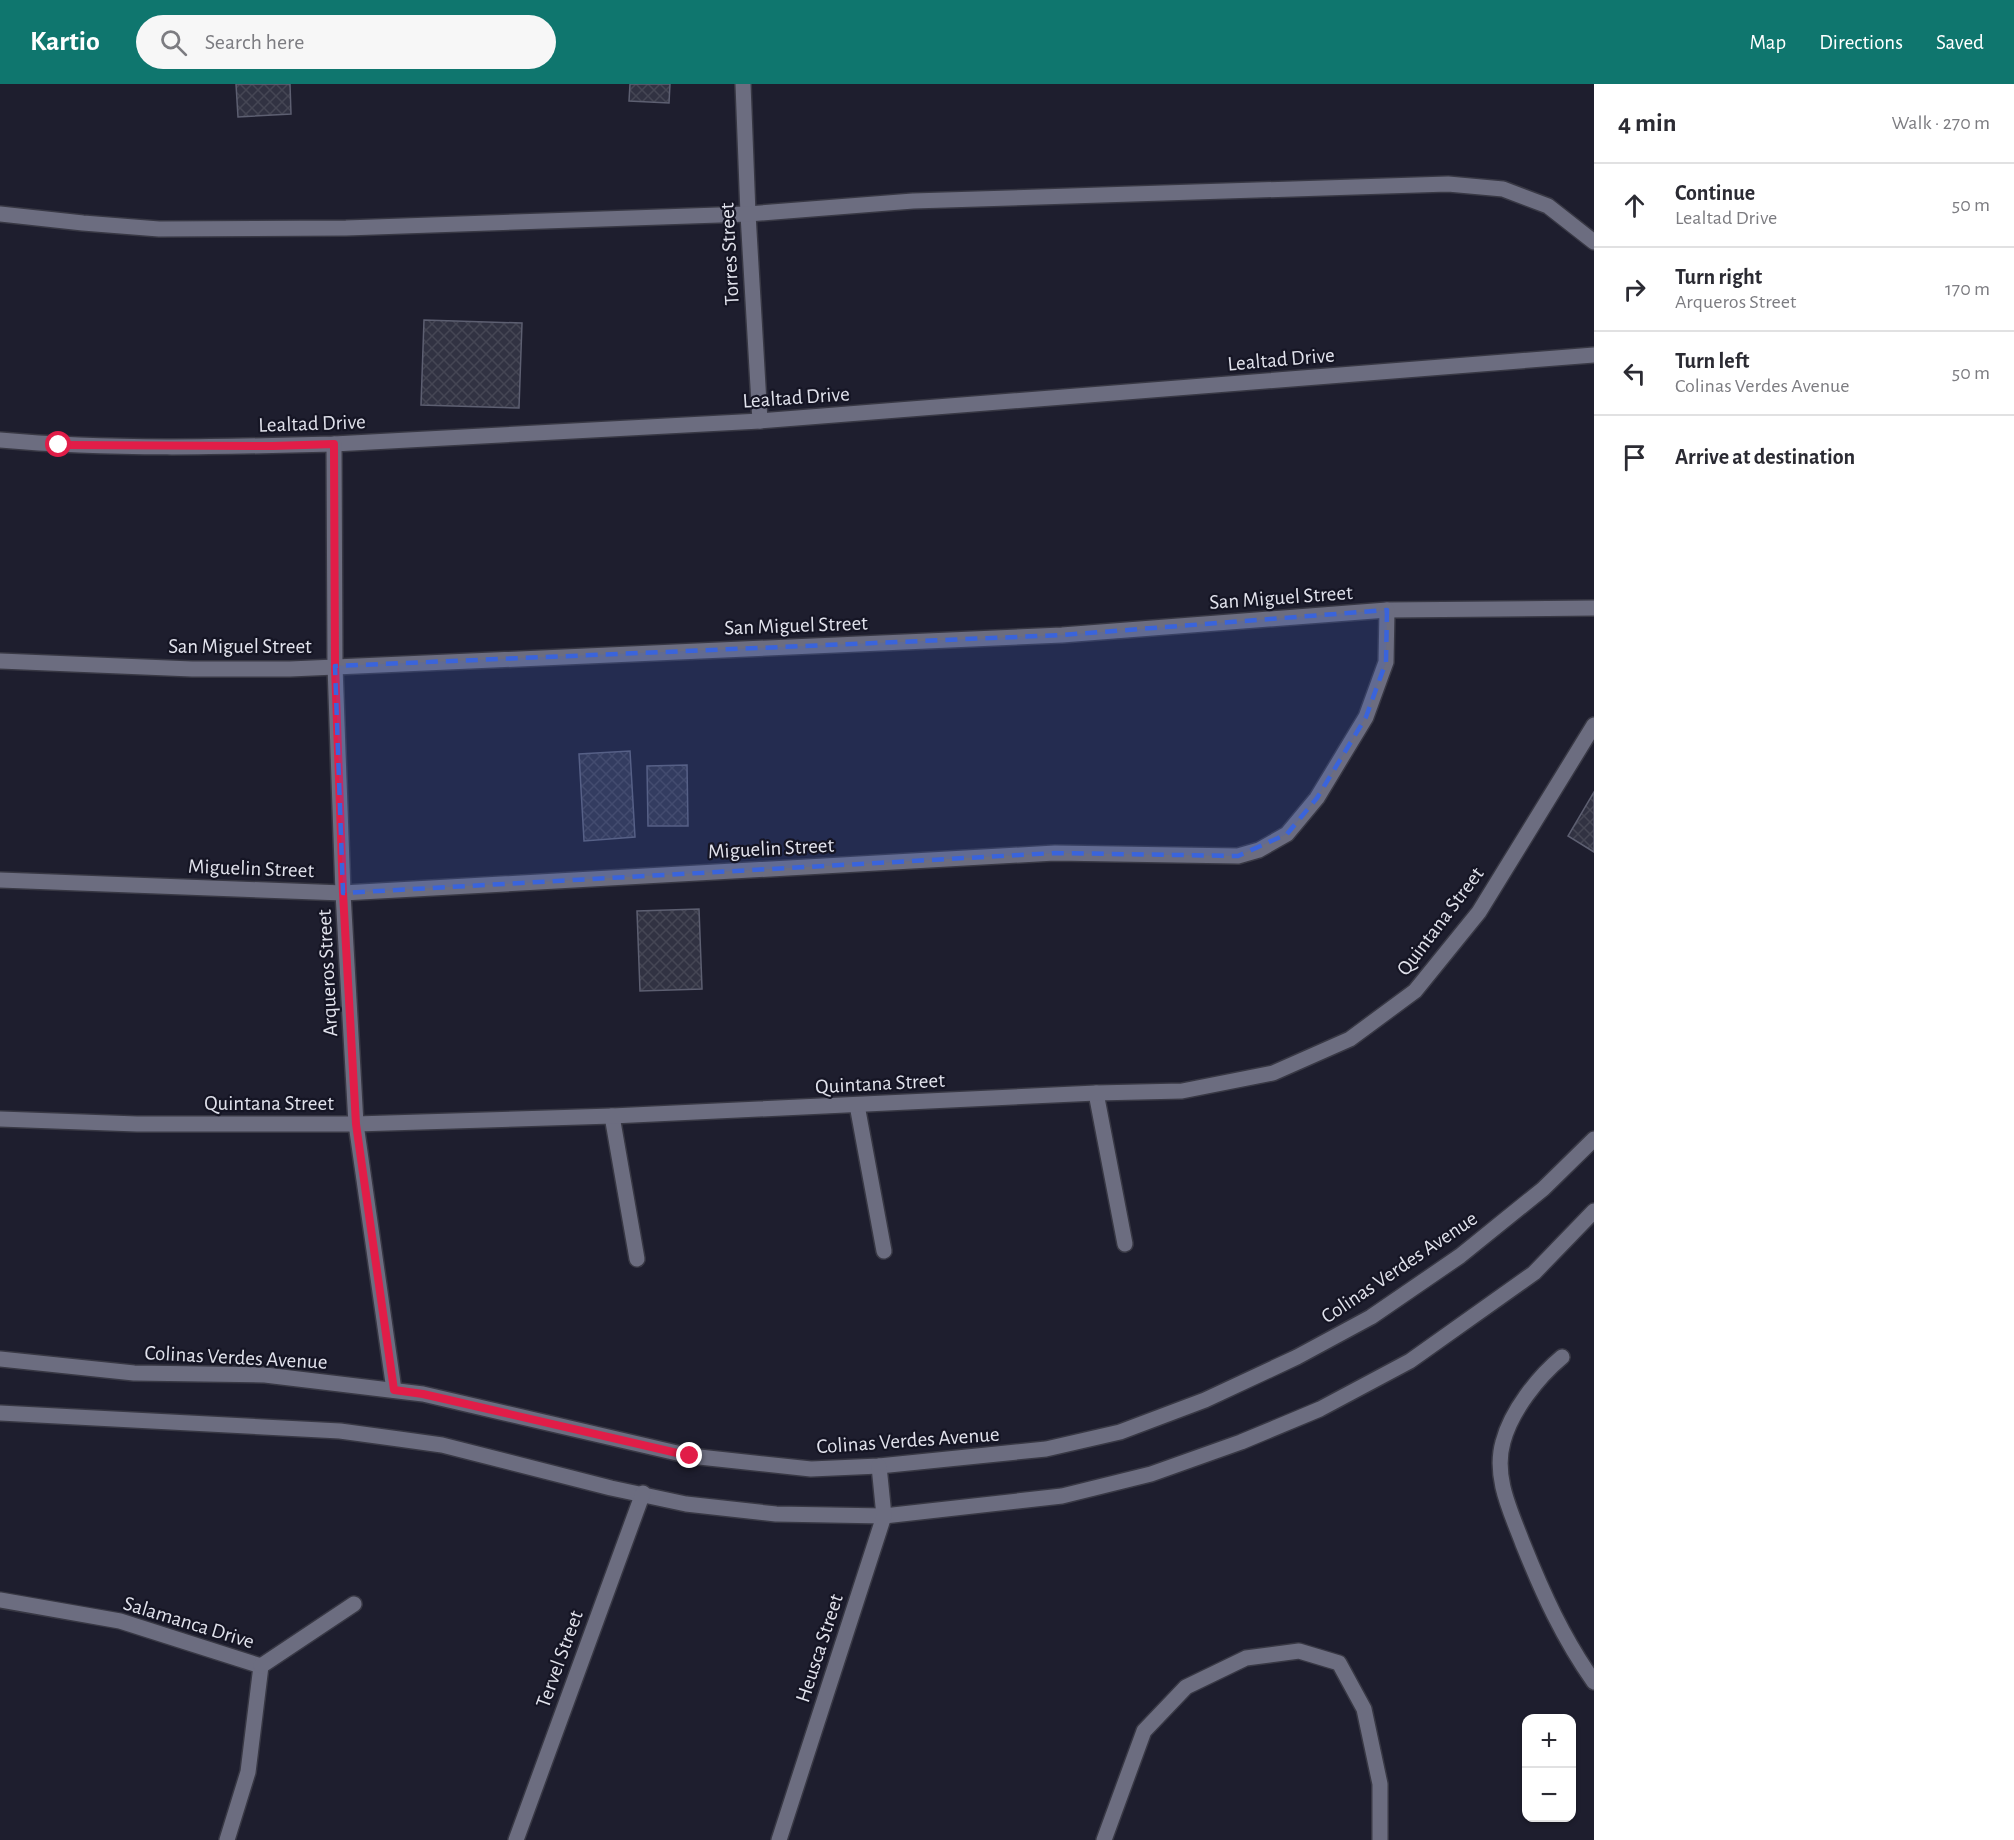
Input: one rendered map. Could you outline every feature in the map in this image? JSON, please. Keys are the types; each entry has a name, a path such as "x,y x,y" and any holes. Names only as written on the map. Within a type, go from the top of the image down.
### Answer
{"street":[{"name":"Torres Street","path":"743,84 760,421"},
{"path":"0,214 159,229 346,228 748,214 913,201 1448,184 1503,189 1548,206 1594,242"},
{"name":"Lealtad Drive","path":"0,440 71,445 334,444 760,421 1594,355"},
{"name":"Arqueros Street","path":"334,444 335,666 343,893 356,1124 394,1390"},
{"name":"San Miguel Street","path":"0,661 192,669 290,669 1062,635 1387,609 1594,608"},
{"name":"Miguelin Street","path":"0,880 343,893 1055,853 1238,856 1259,850 1287,834 1317,798 1366,717 1386,662 1387,609"},
{"name":"Quintana Street","path":"0,1119 137,1124 356,1124 612,1116 1182,1091 1273,1073 1350,1038 1415,991 1479,912 1594,725"},
{"path":"1096,1093 1125,1244"},
{"path":"857,1105 884,1251"},
{"path":"612,1116 637,1259"},
{"name":"Colinas Verdes Avenue","path":"0,1359 134,1373 265,1375 394,1390 423,1394 690,1456 811,1469 879,1466 1046,1449 1120,1432 1205,1400 1277,1367 1371,1317 1460,1256 1543,1189 1594,1138"},
{"path":"0,1413 340,1431 389,1437 454,1448 611,1488 686,1504 776,1514 884,1516 1062,1496 1151,1474 1241,1442 1320,1409 1410,1361 1534,1273 1594,1211"},
{"path":"1562,1357 1545,1371 1520,1407 1503,1442 1500,1462 1506,1498 1545,1600 1594,1682"},
{"name":"Heusca Street","path":"779,1840 884,1516 879,1466"},
{"name":"Tervel Street","path":"516,1840 643,1493"},
{"name":"Salamanca Drive","path":"0,1600 120,1621 261,1665 248,1772 227,1840"},
{"path":"261,1665 354,1604"},
{"path":"1104,1840 1144,1731 1186,1687 1246,1658 1299,1651 1339,1663 1364,1709 1380,1784 1380,1840"}],"highlighted area":[{"path":"1387,610 1386,662 1366,717 1317,798 1287,834 1238,856 1055,853 343,893 335,666 1062,635"}],"building":[{"path":"236,84 290,84 291,114 238,117"},
{"path":"630,84 670,84 669,103 629,101"},
{"path":"424,320 522,323 519,408 421,405"},
{"path":"630,751 635,837 584,841 579,754"},
{"path":"687,765 688,826 648,826 647,766"},
{"path":"1594,792 1594,852 1568,836"},
{"path":"699,909 702,989 640,991 637,911"}],"route":[{"path":"59,445 334,444 335,666 343,893 356,1124 394,1390 423,1394 690,1456"}]}
